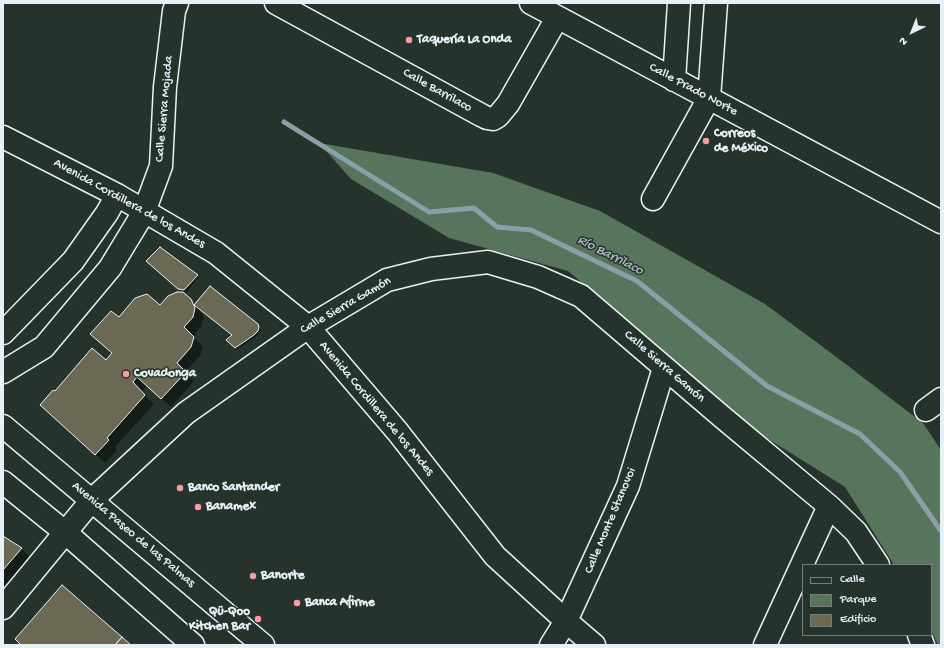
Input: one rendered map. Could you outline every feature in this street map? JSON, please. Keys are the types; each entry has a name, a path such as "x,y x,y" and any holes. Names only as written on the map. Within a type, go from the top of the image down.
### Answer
{"street":[{"name":"Calle Sierra Mojada","path":"3,372 44,347 110,268 144,212 161,166 165,87 174,11 177,3"},
{"name":"Calle Barrilaco","path":"276,3 481,115 493,119 498,116 508,104 557,18"},
{"name":"Calle Prado Norte","path":"531,3 941,222"},
{"path":"674,80 679,3"},
{"path":"653,199 709,98 716,3"},
{"name":"Avenida Cordillera de los Andes","path":"3,137 117,195 216,253 308,327 397,431 495,556 594,645"},
{"path":"3,333 73,261 107,213 117,195"},
{"name":"Calle Sierra Gamón","path":"3,608 92,500 186,413 308,327 387,280 431,269 488,262 538,276 581,296 664,368 829,506 856,532 877,564"},
{"name":"Calle Monte Stanovoi","path":"551,645 566,621 628,486 664,368"},
{"name":"Avenida Paseo de las Palmas","path":"3,426 263,645"},
{"path":"3,482 66,533 194,645"},
{"path":"802,564 829,506"},
{"path":"765,645 802,565"}],"green space":[{"path":"319,143 493,173 600,211 765,304 923,423 941,450 941,645 938,645 932,632 932,564 893,564 845,487 757,432 568,271 449,238 351,179"}],"building":[{"path":"160,247 198,275 184,290 178,289 146,261"},
{"path":"210,286 258,324 258,331 235,348 226,340 232,335 194,305"},
{"name":"Covadonga","path":"177,292 183,292 191,299 195,308 193,317 184,327 194,337 191,347 177,363 186,372 161,399 137,377 133,382 145,395 107,438 109,440 95,455 40,405 53,390 55,391 92,348 106,360 112,353 90,334 111,311 119,317 135,298 147,294 160,305 168,296"},
{"path":"3,536 22,548 3,570"},
{"path":"62,585 122,637 115,645 21,645 15,639"},
{"path":"122,637 131,645 115,645"}],"waterway":[{"name":"Río Barrilaco","path":"284,122 429,212 474,208 497,227 531,230 637,281 767,386 860,434 900,472 941,531"}],"place":[{"name":"Taquería La Onda","path":"409,40"},
{"name":"Correos de México","path":"706,141"},
{"name":"Covadonga","path":"126,374"},
{"name":"Banco Santander","path":"180,488"},
{"name":"Banamex","path":"198,507"},
{"name":"Banorte","path":"253,576"},
{"name":"Banca Afirme","path":"297,603"},
{"name":"Qü-Qoo Kitchen Bar","path":"258,619"}]}
